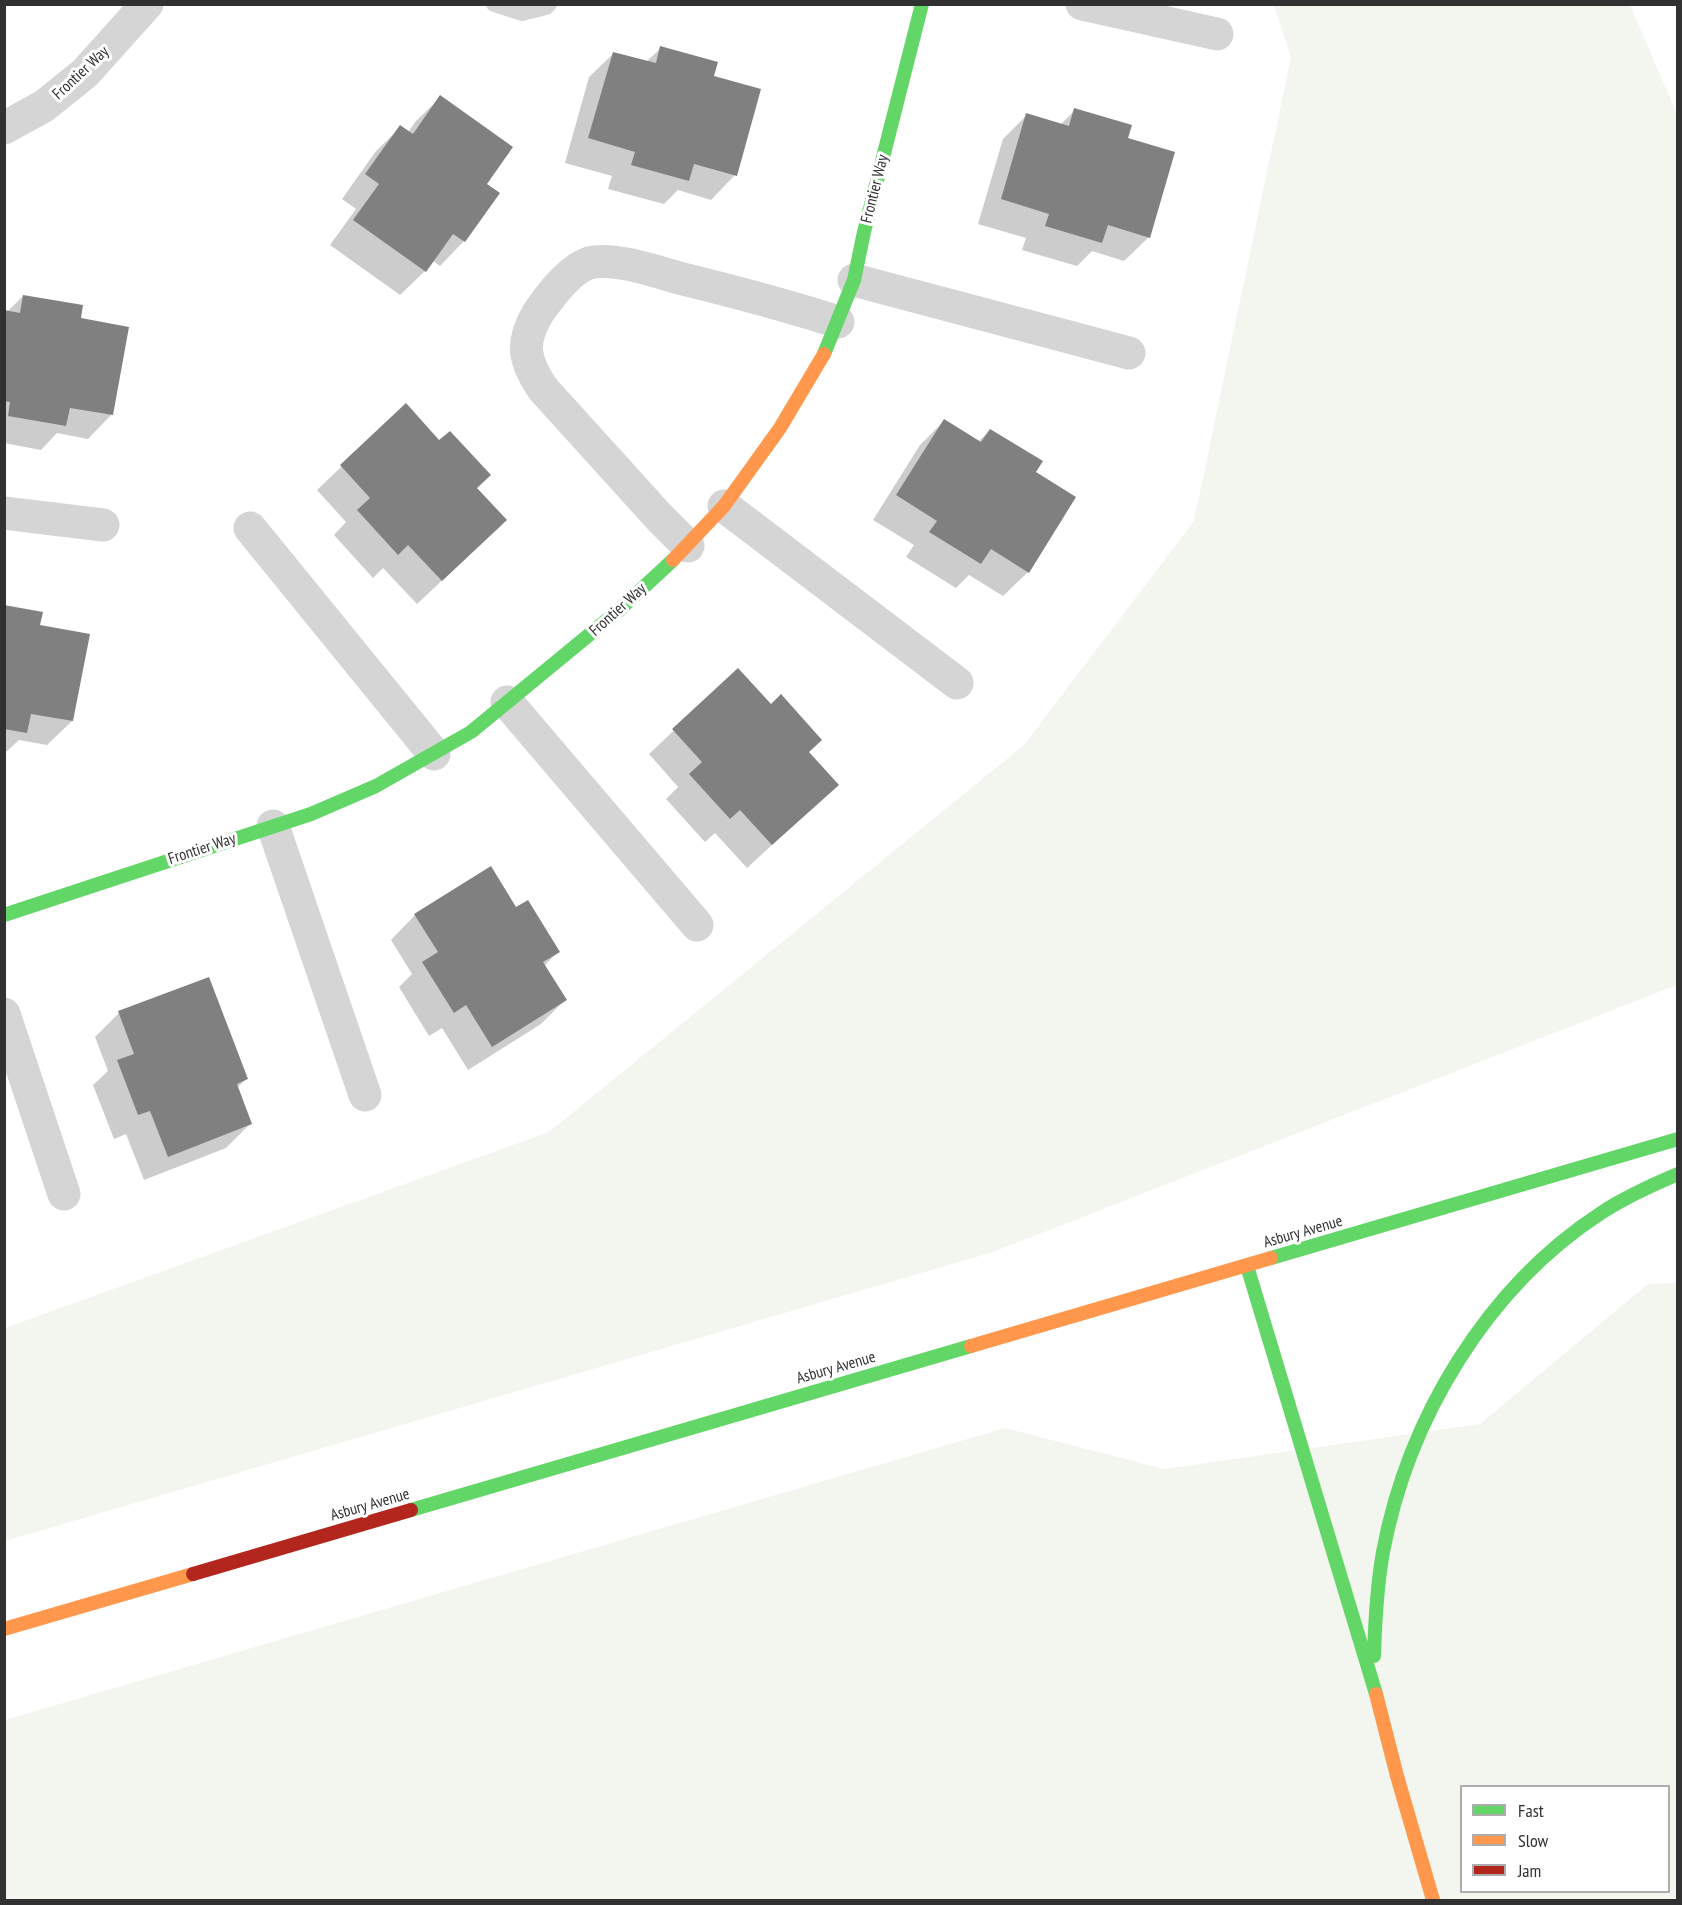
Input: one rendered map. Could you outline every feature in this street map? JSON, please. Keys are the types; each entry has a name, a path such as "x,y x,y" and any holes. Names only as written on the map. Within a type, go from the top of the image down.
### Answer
{"main road":[{"name":"Frontier Way","path":"4,915 311,814 376,786 471,732 618,611 688,546 724,506 780,428 821,361 838,322 854,280 922,4"},
{"name":"Asbury Avenue","path":"4,1629 1677,1139"},
{"path":"1374,1687 1374,1627 1379,1572 1389,1522 1404,1471 1446,1377 1471,1340 1504,1299 1566,1238 1631,1195 1677,1174"},
{"path":"1247,1266 1374,1687 1433,1900"}],"street":[{"name":"Frontier Way","path":"4,128 44,106 85,73 147,4"},
{"path":"1082,4 1217,34"},
{"path":"688,546 558,406 532,373 526,360 527,335 538,314 554,291 578,267 593,261 628,264 788,306 838,322"},
{"path":"854,280 1129,352"},
{"path":"724,506 957,683"},
{"path":"4,513 103,525"},
{"path":"250,528 434,754"},
{"path":"507,702 697,925"},
{"path":"273,826 365,1095"},
{"path":"4,1014 64,1194"}],"lane":[{"path":"494,4 522,13 549,4"}],"shaded area":[{"path":"1274,5 1630,5 1677,114 1677,985 993,1252 5,1541 5,1328 549,1132 1024,745 1194,521 1291,57"},
{"path":"1677,1283 1677,1900 5,1900 5,1720 1005,1428 1164,1469 1480,1424 1648,1284"}],"building":[{"path":"660,46 718,62 714,76 761,89 737,176 694,164 689,181 631,165 635,152 588,138 613,52 656,63"},
{"path":"440,95 513,147 487,184 500,193 465,242 453,234 426,272 353,220 379,184 365,174 400,125 413,134"},
{"path":"1074,108 1132,125 1128,138 1175,152 1150,238 1108,225 1102,243 1045,226 1049,214 1001,199 1026,113 1069,126"},
{"path":"23,295 83,305 81,318 129,327 113,415 70,408 66,426 8,416 10,402 4,401 4,310 20,313"},
{"path":"406,403 439,440 450,431 491,475 477,488 507,520 442,581 408,545 398,555 357,510 370,498 340,465"},
{"path":"944,419 981,442 990,429 1043,461 1036,472 1076,497 1029,573 991,549 981,564 929,532 937,521 896,495"},
{"path":"4,605 43,612 40,625 90,634 73,721 31,714 27,733 4,729"},
{"path":"738,668 771,704 781,694 822,740 809,752 839,785 772,845 740,810 730,819 689,774 702,762 672,729"},
{"path":"491,866 516,907 528,900 560,952 543,962 567,1000 492,1047 466,1005 454,1013 422,962 438,952 414,914"},
{"path":"209,977 248,1079 237,1084 252,1124 168,1157 150,1111 138,1115 117,1060 134,1054 118,1011"}],"traffic: fast":[{"path":"824,354 854,280 922,4"},
{"path":"4,915 311,814 376,786 471,732 618,611 673,560"},
{"path":"1271,1258 1678,1139"},
{"path":"1374,1656 1381,1565 1395,1502 1411,1453 1458,1361 1488,1318 1522,1279 1560,1244 1610,1207 1678,1174"},
{"path":"1247,1266 1376,1694"},
{"path":"411,1510 971,1346"}],"traffic: slow":[{"path":"673,560 724,506 780,428 824,354"},
{"path":"971,1346 1271,1258"},
{"path":"4,1629 193,1574"},
{"path":"1376,1694 1433,1900"}],"traffic: jam":[{"path":"193,1574 411,1510"}]}
